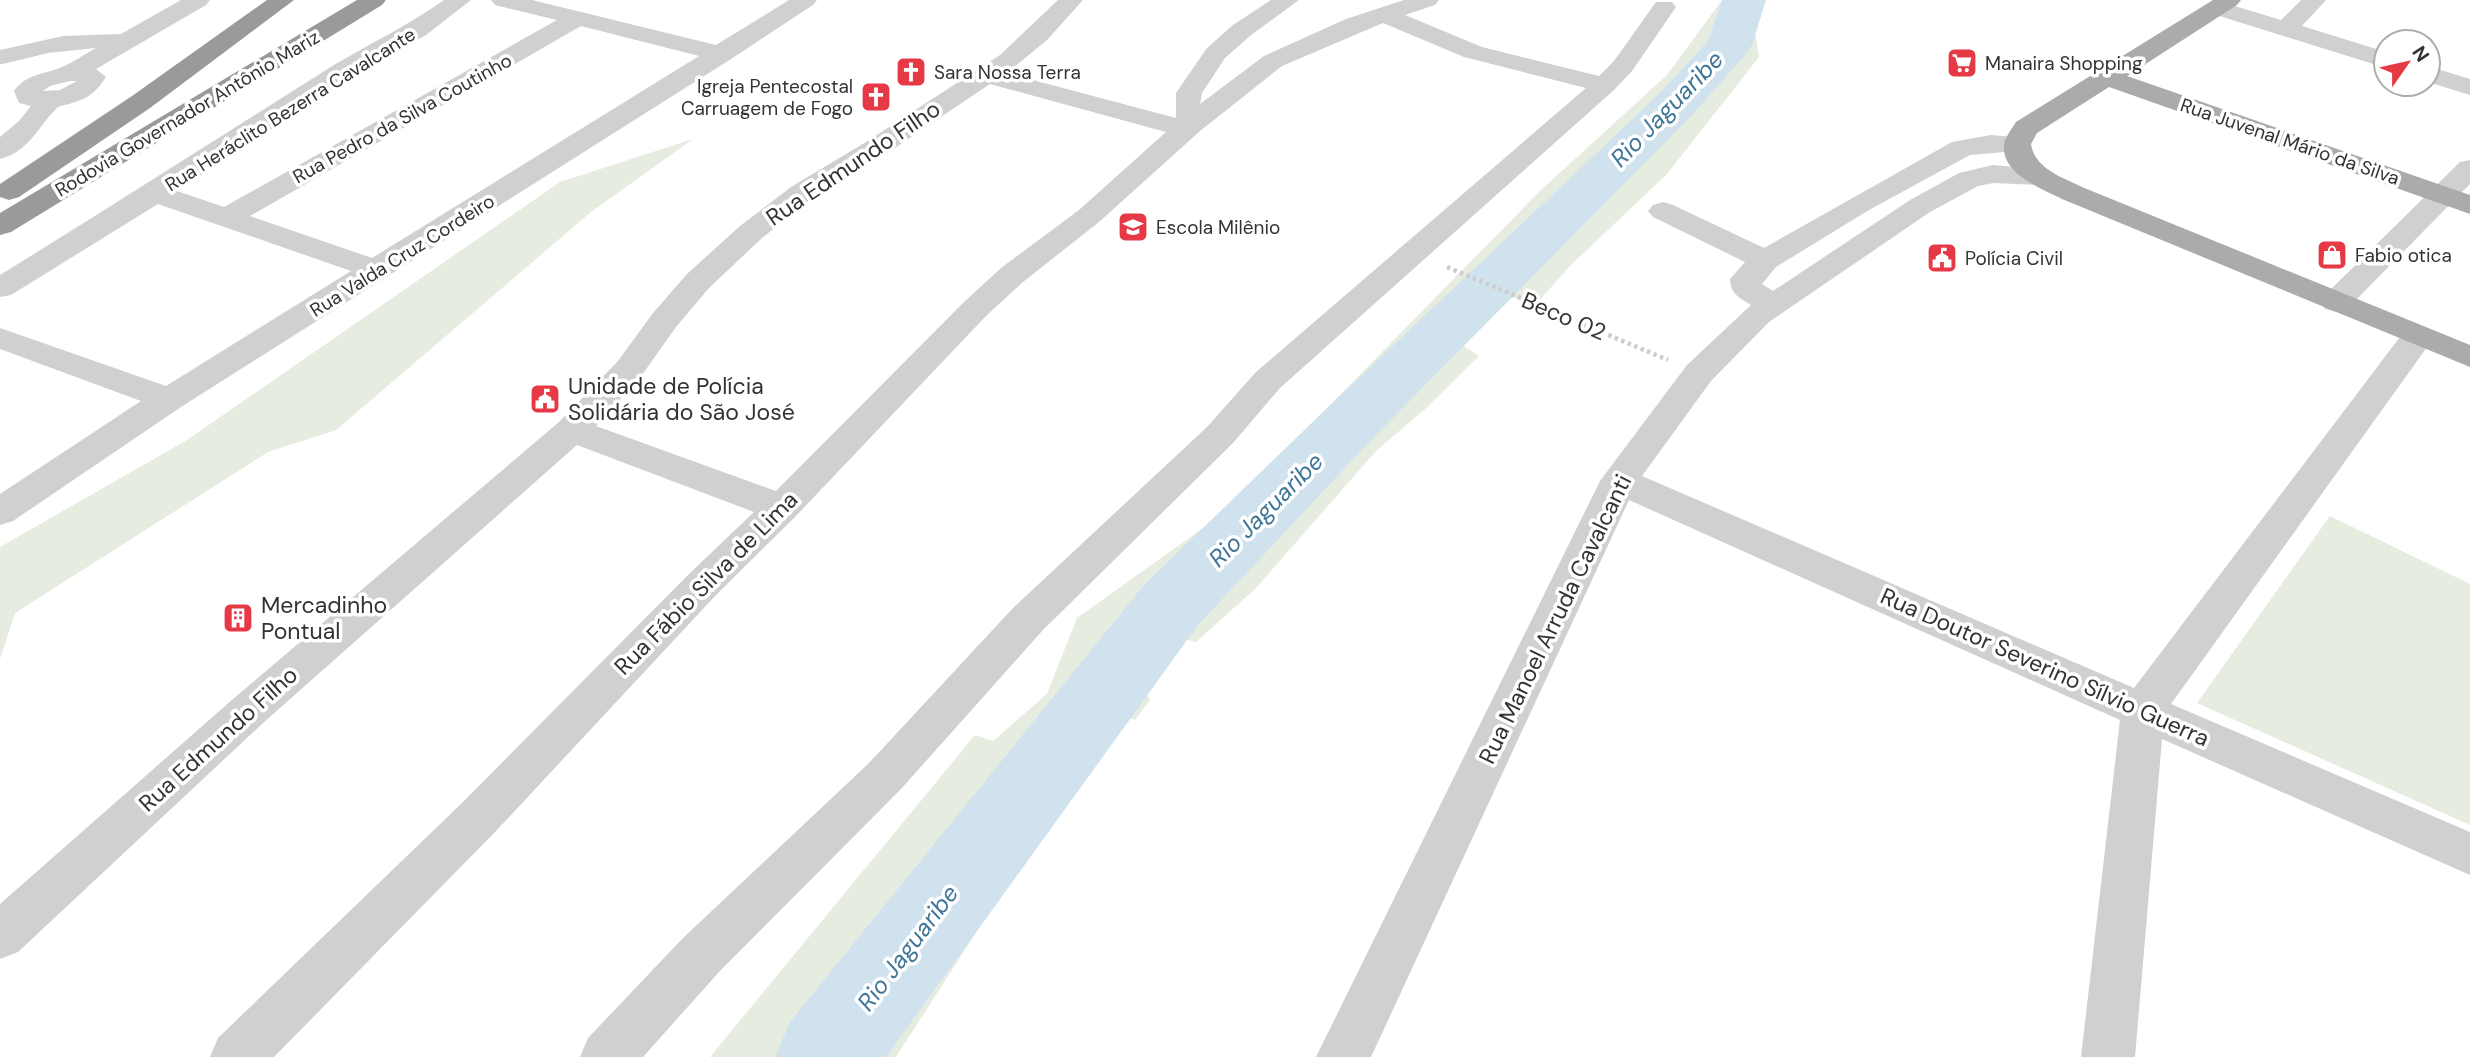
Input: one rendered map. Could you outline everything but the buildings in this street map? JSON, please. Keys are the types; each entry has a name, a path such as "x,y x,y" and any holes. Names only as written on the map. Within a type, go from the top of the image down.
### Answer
{"highway":[{"name":"Rodovia Governador Antônio Mariz","path":"0,197 47,167 282,0"},
{"name":"Rodovia Governador Antônio Mariz","path":"0,226 374,0"},
{"path":"0,188 47,167"}],"main road":[{"path":"2224,4 2026,128 2017,144 2022,162 2039,176 2098,204 2470,357"},
{"name":"Rua Juvenal Mário da Silva","path":"2109,78 2456,200"}],"street":[{"path":"0,151 29,127 45,89 198,0"},
{"name":"Rua Heráclito Bezerra Cavalcante","path":"0,288 155,193 346,69 417,30 459,0"},
{"path":"503,0 722,54"},
{"name":"Rua Valda Cruz Cordeiro","path":"0,512 169,399 805,0"},
{"name":"Rua Edmundo Filho","path":"0,936 248,711 572,430 630,368 664,320 698,281 751,232 801,192 876,148 1019,52 1071,0"},
{"path":"985,75 1187,127 1186,103 1189,93 1216,53 1242,30 1287,0"},
{"name":"Rua Fábio Silva de Lima","path":"237,1057 479,817 702,585 782,508 975,309 1012,275 1089,216 1187,127 1273,61 1323,37 1427,0"},
{"path":"2285,29 2314,0"},
{"path":"2224,4 2285,29 2372,56"},
{"path":"607,1057 701,955 885,776 1028,619 1220,435 1268,380 1605,85 1623,66 1664,6"},
{"path":"1385,15 1473,52 1605,85"},
{"name":"Rua Pedro da Silva Coutinho","path":"227,217 578,19"},
{"path":"1,56 69,40 126,41"},
{"path":"1,56 45,89"},
{"path":"2442,78 2470,87"},
{"path":"1774,305 1746,288 1746,279 1765,260 1859,204 1962,148 1991,143 2017,144"},
{"path":"2336,302 2456,200 2470,168"},
{"name":"Rua Manoel Arruda Cavalcanti","path":"1343,1057 1619,481 1699,373 1758,315 1951,188 1993,174 2039,176"},
{"path":"155,193 378,270"},
{"path":"1662,211 1765,260"},
{"path":"2108,1057 2143,709 2418,336"},
{"path":"0,338 169,399"},
{"path":"572,430 782,508"},
{"name":"Rua Doutor Severino Sílvio Guerra","path":"1619,481 2470,854"}],"path":[{"name":"Beco 02","path":"1442,265 1699,373"}],"shaded area":[{"path":"1722,0 1750,0 1759,57 1667,174 1570,266 1536,304 1513,297 1462,345 1479,356 1425,409 1376,451 1256,588 1196,642 1175,637 1135,673 1150,700 1135,720 1119,715 1093,751 896,1057 710,1057 975,735 993,741 1047,694 1077,618 1224,513 1542,189 1667,75"},
{"path":"693,139 591,212 336,430 268,452 15,613 0,659 0,547 187,440 560,182"},
{"path":"2330,516 2470,584 2470,825 2197,703"}],"waterway":[{"name":"Rio Jaguaribe","path":"825,1057 1171,605 1348,425 1675,105 1729,45 1744,0"}],"place":[{"name":"Manaira Shopping","path":"1962,63"},
{"name":"Sara Nossa Terra","path":"911,72"},
{"name":"Igreja Pentecostal Carruagem de Fogo","path":"876,97"},
{"name":"Escola Milênio","path":"1133,227"},
{"name":"Fabio otica","path":"2332,255"},
{"name":"Polícia Civil","path":"1942,258"},
{"name":"Unidade de Polícia Solidária do São José","path":"545,399"},
{"name":"Mercadinho Pontual","path":"238,618"}]}
